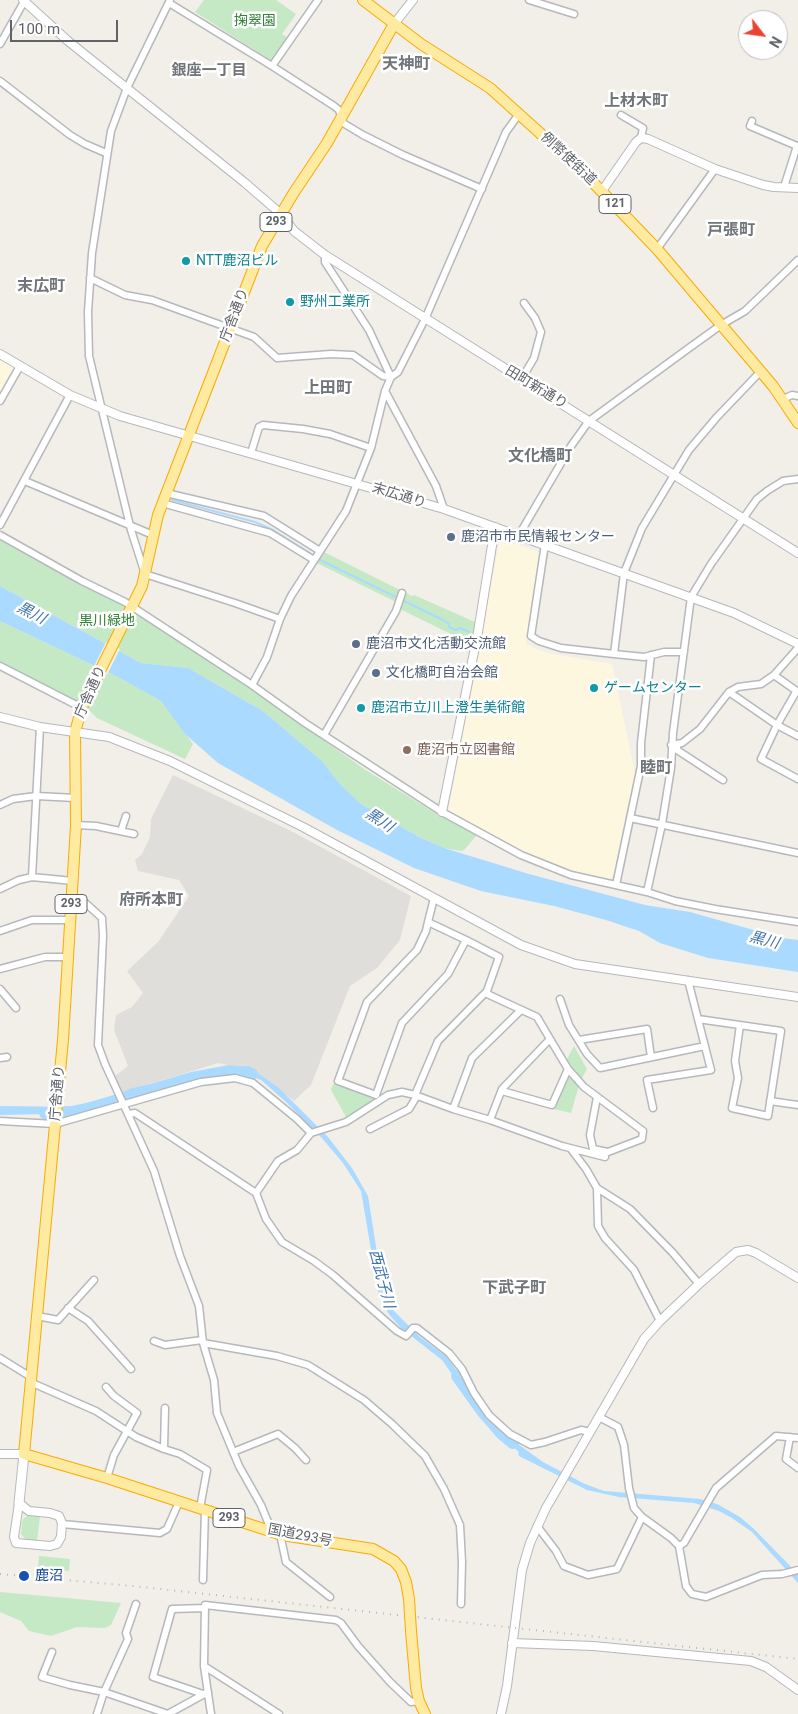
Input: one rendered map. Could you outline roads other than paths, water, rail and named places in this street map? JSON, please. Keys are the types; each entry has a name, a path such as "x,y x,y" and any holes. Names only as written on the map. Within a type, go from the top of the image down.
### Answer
{"highway":[{"name":"例幣使街道","path":"363,0 428,49 480,81 519,114 602,191 657,249 761,371 783,399 798,423"},
{"name":"庁舎通り","path":"24,1454 63,1040 76,825 75,732 82,708 142,586 152,535 162,503 262,246 327,143 394,24"},
{"name":"国道293号","path":"24,1454 107,1478 276,1533 359,1546 385,1554 394,1560 401,1569 406,1582 409,1599 413,1673 419,1701 425,1714"}],"main road":[{"path":"19,1503 24,1454"}],"street":[{"path":"1,40 24,0"},
{"name":"田町新通り","path":"24,0 68,42 244,182 281,214 294,230 325,255 798,553"},
{"path":"272,66 318,0"},
{"name":"庁舎通り","path":"394,24 413,0"},
{"path":"529,0 574,14"},
{"path":"280,619 145,574 130,525 89,356 88,312 92,253 106,153 111,131 127,88 170,1 334,106 339,110 343,123 376,143 482,189"},
{"path":"0,81 70,135 106,153"},
{"path":"252,685 266,657 291,596 346,511 370,448 390,377 398,372 424,319 506,132 519,114"},
{"path":"602,191 636,142 641,138 643,128 621,115"},
{"path":"752,120 750,126 797,146 784,187"},
{"path":"641,138 648,139 715,168 763,184 798,188"},
{"path":"657,249 715,168"},
{"path":"325,255 325,262 368,330 390,377"},
{"path":"519,535 589,421 721,325 745,311 798,260"},
{"path":"90,278 125,295 152,300 254,337 277,358 331,354 353,355 383,376 390,377"},
{"path":"521,380 534,358 541,332 535,318 524,303"},
{"name":"末広通り","path":"0,354 70,394 120,416 444,509 691,597 755,622 798,646"},
{"path":"0,401 20,366"},
{"path":"614,654 624,573 642,528 689,450 717,417 761,371"},
{"path":"385,391 436,486 444,509"},
{"path":"0,525 70,394"},
{"path":"783,399 792,395 798,396"},
{"path":"251,453 259,427 263,425 330,434 370,448"},
{"path":"647,892 662,824 671,768 691,597 707,570 757,499 783,481 798,479"},
{"path":"25,480 152,535"},
{"path":"166,492 264,516 320,551"},
{"path":"162,503 270,534 314,560"},
{"path":"442,812 478,632 495,527"},
{"path":"0,535 131,608 252,685 324,735 442,812 521,855 570,875 647,892 675,901 798,922"},
{"path":"545,544 531,636 538,641 561,648 614,654 644,657 664,652 684,652"},
{"path":"324,735 396,612 402,593"},
{"path":"674,745 690,738 700,729 729,692 738,687 761,684 774,675 798,646"},
{"path":"616,885 641,766 641,743 651,655"},
{"path":"0,666 82,708"},
{"path":"774,675 797,692 777,725 761,759 798,779"},
{"path":"729,692 777,725 798,736"},
{"path":"0,716 40,728 109,738 170,761 303,827 521,945 576,964 798,997"},
{"path":"32,877 40,728"},
{"path":"674,745 677,750 723,780"},
{"path":"0,806 12,799 36,796 76,798"},
{"path":"121,831 126,816"},
{"path":"630,818 798,853"},
{"path":"76,825 96,826 131,835"},
{"path":"0,889 19,880 32,877 73,881"},
{"path":"72,898 81,899 102,918 103,936 98,1045 154,1171 180,1256 199,1306 203,1342 214,1380 217,1413 233,1452 276,1533 286,1562 330,1597"},
{"path":"434,898 426,931 416,950 367,1002 338,1081 376,1095 402,1023 448,974 466,940"},
{"path":"0,931 32,920 70,920"},
{"path":"370,1128 409,1109 438,1041 487,991 499,957 428,922"},
{"path":"0,969 46,957 68,957"},
{"path":"653,1108 648,1080 711,1070 688,980"},
{"path":"0,989 16,1008"},
{"path":"485,993 537,1017 568,1069 584,1087 597,1096 643,1131 642,1139 608,1152 593,1149 590,1135 597,1096"},
{"path":"560,999 569,1025 587,1054 600,1068 704,1046"},
{"path":"453,1109 472,1058 521,1010"},
{"path":"698,1019 740,1025 781,1031 768,1116 732,1108 738,1078 734,1061 740,1025"},
{"path":"579,1040 647,1029 651,1057"},
{"path":"490,1120 502,1091 550,1038"},
{"path":"0,1058 8,1057"},
{"path":"502,1091 552,1105 568,1069"},
{"path":"0,1121 55,1121 201,1082 235,1078 253,1083 310,1132"},
{"path":"256,1193 278,1161 297,1150 310,1132 346,1122 388,1095 402,1092 572,1149 604,1157"},
{"path":"770,1101 798,1105"},
{"path":"128,1114 135,1113 256,1193 266,1219 282,1242 298,1250 327,1270 397,1331 406,1336 413,1328 417,1328 450,1354 462,1369 470,1386 489,1415 510,1434 530,1445 580,1430 590,1432"},
{"path":"572,1149 597,1188 630,1209 673,1253 699,1284"},
{"path":"597,1188 598,1226 605,1238 634,1270 660,1321"},
{"path":"501,1714 508,1686 522,1570 530,1543 537,1526 644,1339 699,1284 736,1252 748,1250 756,1252 798,1278"},
{"path":"37,1316 58,1320 94,1280"},
{"path":"68,1308 88,1321 131,1369"},
{"path":"154,1341 165,1345 203,1342 277,1356 308,1365 364,1400 426,1456 444,1489 460,1525 462,1562 461,1604"},
{"path":"0,1358 31,1379 96,1411 128,1432 164,1449 180,1454 207,1470 203,1509 203,1580"},
{"path":"106,1387 114,1396 137,1413 114,1454 107,1478"},
{"path":"164,1449 165,1408"},
{"path":"599,1417 618,1427 627,1457 629,1488 634,1508 642,1517 672,1538 679,1546 686,1586 692,1594 706,1597 762,1575 782,1574 798,1570"},
{"path":"233,1452 278,1434 306,1460"},
{"path":"679,1546 684,1543 716,1488 776,1436 798,1438"},
{"path":"790,1437 786,1459 798,1468"},
{"path":"0,1454 24,1454"},
{"path":"62,1524 160,1533 167,1529 179,1502"},
{"path":"19,1503 24,1509 29,1511 59,1516 62,1524 61,1537 58,1544 50,1546 16,1543 14,1537 19,1503"},
{"path":"16,1523 29,1511"},
{"path":"537,1526 556,1551 564,1566 588,1575 617,1569 642,1517"},
{"path":"97,1714 104,1692 128,1639 126,1633 136,1604"},
{"path":"206,1693 153,1677 172,1609 205,1608 205,1605 336,1620 341,1623 358,1646 390,1682 411,1702 419,1701"},
{"path":"205,1608 204,1666 206,1693 211,1714"},
{"path":"512,1643 593,1646 751,1661 766,1667 798,1690"},
{"path":"52,1652 42,1677 104,1692 168,1714 206,1693"},
{"path":"204,1666 279,1714"}],"water":[{"name":"黒川","path":"0,586 141,663 188,668 263,711 322,761 340,784 361,804 421,838 444,848 529,874 645,905 690,912 782,938 798,940 798,972 708,958 660,943 639,931 606,920 554,906 481,891 414,868 337,830 218,763 185,734 161,701 118,677 0,621"},
{"path":"229,1065 244,1067 258,1073 279,1088 328,1137 352,1168 368,1196 381,1278 394,1311 420,1337 447,1357 479,1410 497,1429 543,1462 585,1484 604,1491 700,1499 717,1504 740,1517 754,1529 798,1574 798,1583 752,1532 719,1511 694,1503 619,1497 587,1490 519,1456 518,1451 500,1437 481,1418 442,1360 401,1328 388,1313 378,1291 361,1191 343,1163 320,1136 261,1080 229,1070 220,1071 90,1107 46,1114 0,1115 0,1106 73,1107 191,1072"}],"waterway":[{"path":"172,500 255,522 273,530 324,562 398,598"},
{"path":"402,600 443,620 449,624 449,627 456,630 460,628 469,632"},
{"name":"西武子川","path":"45,1113 72,1112 114,1103 133,1094 230,1073 247,1072 252,1074"},
{"name":"西武子川","path":"457,1376 482,1411 502,1434 513,1443"}],"railway":[{"path":"0,1574 133,1586 798,1659"}],"place":[{"name":"NTT鹿沼ビル","path":"186,261"},
{"name":"野州工業所","path":"290,302"},
{"name":"鹿沼市市民情報センター","path":"451,537"},
{"name":"鹿沼市文化活動交流館","path":"356,644"},
{"name":"文化橋町自治会館","path":"376,673"},
{"name":"ゲームセンター","path":"594,688"},
{"name":"鹿沼市立川上澄生美術館","path":"361,708"},
{"name":"鹿沼市立図書館","path":"407,750"},
{"name":"鹿沼","path":"24,1576"}],"district":[{"name":"天神町","path":"406,65"},
{"name":"銀座一丁目","path":"209,71"},
{"name":"上材木町","path":"636,102"},
{"name":"戸張町","path":"731,231"},
{"name":"末広町","path":"41,287"},
{"name":"上田町","path":"328,389"},
{"name":"文化橋町","path":"540,457"},
{"name":"睦町","path":"656,769"},
{"name":"府所本町","path":"151,901"},
{"name":"下武子町","path":"514,1289"}],"park label":[{"name":"掬翠園","path":"255,21"},
{"name":"黒川緑地","path":"107,621"}]}
